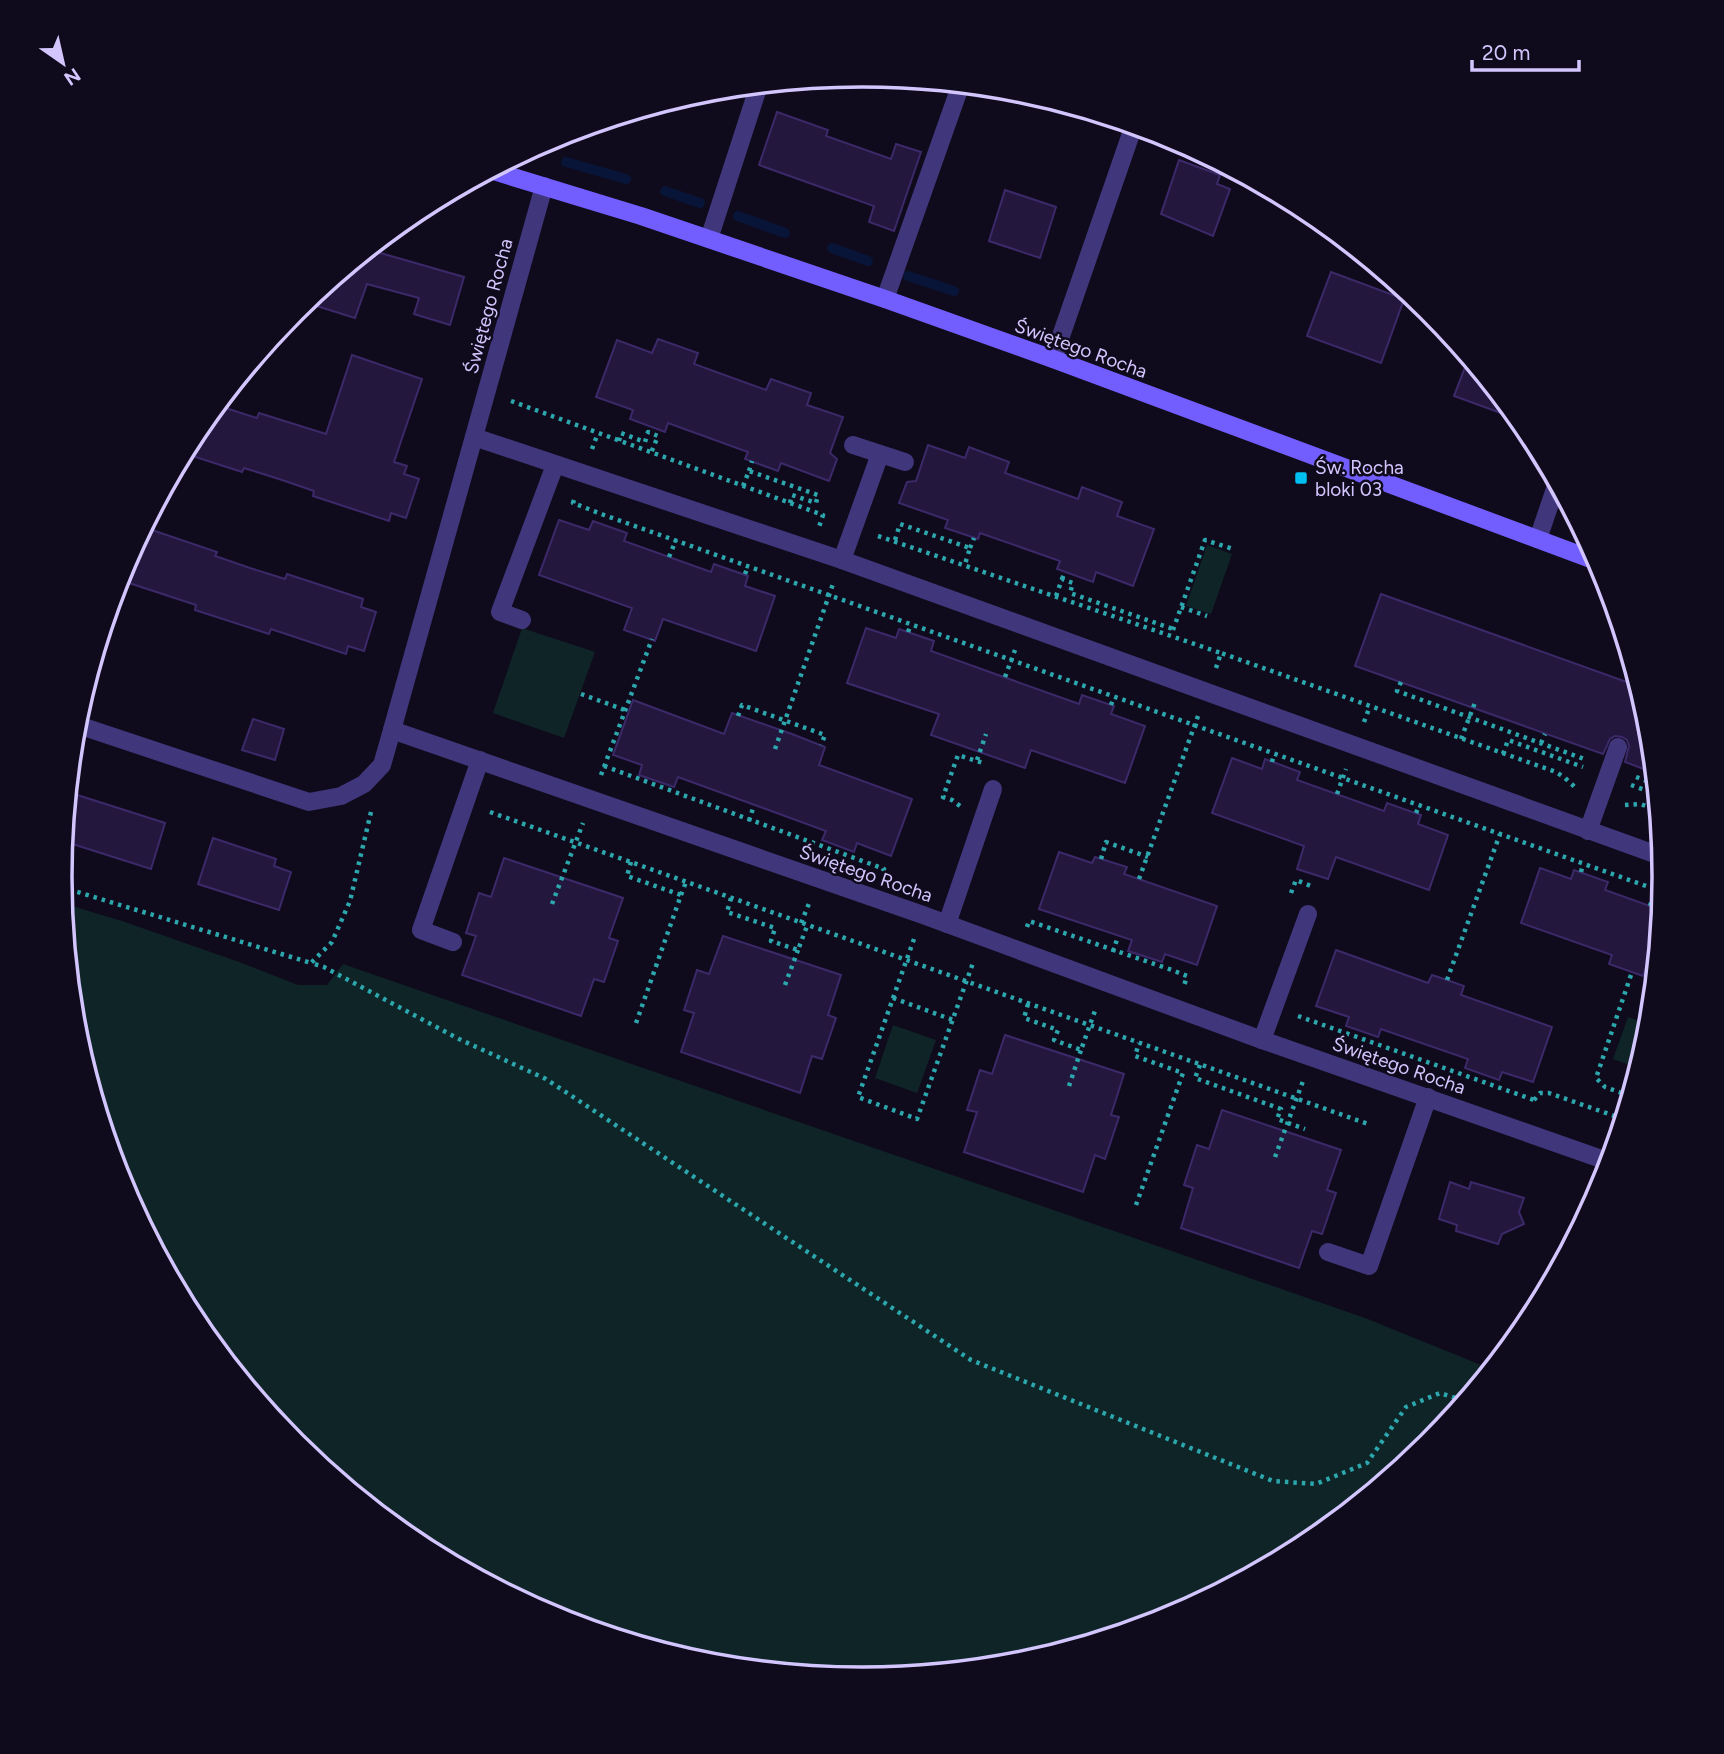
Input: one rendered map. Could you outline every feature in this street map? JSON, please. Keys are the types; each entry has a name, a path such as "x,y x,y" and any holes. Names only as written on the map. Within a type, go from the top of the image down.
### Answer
{"street":[{"path":"885,299 958,93"},
{"path":"709,239 756,94"},
{"path":"1053,359 1131,135"},
{"name":"Świętego Rocha","path":"502,174 709,239 885,299 1584,556"},
{"name":"Świętego Rocha","path":"544,186 392,730 923,915 1262,1040 1600,1158"},
{"path":"474,438 842,561 1652,854"},
{"path":"853,445 905,462"},
{"path":"842,561 880,454"},
{"path":"522,620 500,612 555,464"},
{"path":"1538,539 1553,495"},
{"path":"86,728 309,802 341,796 364,784 382,765 392,730"},
{"path":"1588,831 1618,747"},
{"path":"453,942 421,930 480,760"},
{"path":"947,924 993,789"},
{"path":"1262,1040 1308,914"},
{"path":"1328,1252 1368,1266 1428,1097"}],"path":[{"path":"619,441 621,433 645,442 648,432 659,433 651,453"},
{"path":"598,433 572,503 1652,888"},
{"path":"743,486 752,461"},
{"path":"749,471 818,495 816,503 792,495 790,503"},
{"path":"601,524 604,515"},
{"path":"895,540 900,524 970,548"},
{"path":"965,564 974,538"},
{"path":"669,557 676,540"},
{"path":"1171,636 1205,540 1233,549"},
{"path":"775,749 842,561"},
{"path":"745,575 748,566"},
{"path":"1056,596 1065,572"},
{"path":"1062,579 1073,583 1070,593 1173,629"},
{"path":"1181,607 1207,616"},
{"path":"908,632 911,624"},
{"path":"1401,682 1397,691 1588,760 1586,768 1508,740 1503,754"},
{"path":"581,694 625,710"},
{"path":"1111,705 1114,697"},
{"path":"1461,739 1476,700"},
{"path":"738,716 742,705 785,720 825,735 821,745"},
{"path":"977,761 986,734"},
{"path":"1541,743 1545,734"},
{"path":"1272,761 1274,754"},
{"path":"962,810 957,803 943,797 958,755 988,764"},
{"path":"311,963 332,942 350,901 382,765"},
{"path":"604,766 649,780 750,820 851,853 880,867"},
{"path":"1627,774 1646,781"},
{"path":"1337,794 1343,779"},
{"path":"1624,783 1647,791"},
{"path":"750,820 754,806"},
{"path":"1416,813 1419,806"},
{"path":"482,809 1368,1124"},
{"path":"1447,980 1500,834"},
{"path":"1101,859 1107,842 1147,857"},
{"path":"631,862 627,876 681,895"},
{"path":"1581,872 1583,864"},
{"path":"1287,905 1296,880 1319,888"},
{"path":"635,1026 687,882"},
{"path":"72,890 324,967 459,1039 546,1079 971,1360 1273,1480 1316,1484 1367,1463 1406,1406 1440,1393 1456,1398"},
{"path":"731,898 727,912 775,928 771,941 798,950"},
{"path":"1650,906 1652,901"},
{"path":"923,915 858,1097 917,1119 982,937"},
{"path":"1024,935 1029,921 1156,963 1183,975"},
{"path":"785,985 807,926"},
{"path":"1114,950 1118,936"},
{"path":"1622,1093 1605,1087 1596,1078 1632,972"},
{"path":"893,998 953,1020"},
{"path":"1028,1004 1024,1018 1058,1030 1054,1040 1082,1050"},
{"path":"1273,1007 1534,1100"},
{"path":"1348,1034 1350,1027"},
{"path":"1069,1086 1088,1031"},
{"path":"1139,1043 1135,1056 1280,1109 1277,1119 1304,1129"},
{"path":"1195,1078 1200,1065"},
{"path":"1136,1205 1183,1073"},
{"path":"1491,1085 1493,1078"},
{"path":"1524,1131 1534,1100 1540,1093 1549,1093 1615,1116"},
{"path":"1275,1157 1295,1105"}],"green space":[{"path":"1207,545 1232,554 1211,614 1186,606"},
{"path":"522,628 595,652 564,738 493,713"},
{"path":"73,906 122,921 298,985 327,985 343,964 1365,1318 1483,1366 1421,1436 1343,1504 1257,1561 1212,1586 1164,1607 1067,1640 1016,1652 914,1666 810,1666 759,1660 708,1652 608,1625 512,1586 423,1534 381,1504 303,1436 235,1358 205,1316 153,1227 114,1131 87,1031 73,929"},
{"path":"1628,1017 1639,1021 1629,1065 1613,1059"},
{"path":"893,1025 936,1040 917,1093 875,1078"}],"building":[{"path":"777,112 828,130 826,136 891,159 896,144 921,152 894,231 869,222 874,206 759,165"},
{"path":"1179,160 1220,175 1217,184 1230,189 1213,236 1161,214"},
{"path":"1005,190 1056,207 1040,258 989,241"},
{"path":"378,252 464,277 450,325 414,314 419,298 367,284 355,318 316,306"},
{"path":"1331,272 1398,297 1403,302 1381,363 1307,336"},
{"path":"658,339 698,353 694,364 766,390 771,379 811,393 807,405 843,417 830,453 837,459 829,481 781,463 778,471 745,459 748,452 668,423 665,432 630,419 633,410 596,397 617,340 652,353"},
{"path":"352,355 422,379 394,462 407,466 404,474 419,479 406,518 391,513 389,521 313,496 314,491 279,479 244,468 242,472 194,456 226,408 257,418 259,413 326,434"},
{"path":"1465,367 1501,413 1454,396"},
{"path":"928,445 965,458 969,447 1009,462 1005,473 1078,499 1082,487 1122,502 1117,516 1154,529 1133,586 1096,572 1093,582 1057,569 1060,561 980,533 978,539 945,528 948,520 899,503 907,482 916,481"},
{"path":"559,520 589,530 593,521 627,533 624,541 711,572 714,564 748,576 745,586 775,596 756,651 663,619 655,641 624,630 632,608 539,575"},
{"path":"152,530 217,552 215,556 250,568 285,579 287,574 363,599 361,607 376,612 364,651 348,646 346,654 271,629 269,634 195,610 196,605 129,583"},
{"path":"1381,594 1627,682 1644,769 1625,762 1629,746 1627,740 1622,737 1615,736 1610,739 1603,754 1355,666"},
{"path":"866,628 896,638 899,629 934,641 931,651 1079,704 1082,695 1114,706 1111,714 1145,726 1125,783 1031,750 1025,768 931,735 939,714 847,683"},
{"path":"633,700 724,734 732,713 792,734 825,747 819,765 912,799 891,856 857,843 854,852 822,840 826,831 678,777 674,787 639,775 642,765 613,755"},
{"path":"253,719 284,729 275,760 242,750"},
{"path":"1232,758 1262,769 1265,759 1300,772 1297,780 1384,811 1387,803 1421,815 1418,824 1448,835 1429,890 1336,857 1328,879 1297,869 1304,846 1212,813"},
{"path":"77,795 165,823 151,869 73,844"},
{"path":"213,838 276,859 274,866 291,872 279,910 198,884"},
{"path":"1059,852 1092,863 1095,857 1127,867 1124,874 1217,906 1197,965 1165,954 1162,962 1128,951 1132,940 1039,909"},
{"path":"504,858 623,898 609,938 618,941 604,982 594,979 581,1016 462,975 476,936 466,933 479,893 491,897"},
{"path":"1540,868 1571,879 1574,870 1608,882 1605,890 1651,907 1646,968 1643,976 1609,964 1612,955 1521,923"},
{"path":"723,936 841,975 828,1015 836,1018 822,1059 812,1056 800,1093 681,1052 694,1013 684,1010 697,970 709,974"},
{"path":"1336,950 1428,983 1432,975 1464,986 1461,995 1552,1027 1533,1082 1502,1072 1499,1080 1465,1068 1468,1059 1381,1029 1378,1037 1346,1026 1349,1017 1316,1006"},
{"path":"1005,1035 1124,1074 1111,1115 1119,1117 1105,1159 1095,1155 1083,1192 964,1152 977,1112 967,1110 980,1070 992,1074"},
{"path":"1222,1110 1341,1150 1327,1190 1336,1193 1322,1234 1312,1231 1299,1268 1181,1228 1193,1188 1184,1185 1197,1145 1209,1149"},
{"path":"1450,1182 1469,1189 1471,1182 1524,1198 1519,1212 1524,1224 1502,1234 1498,1244 1456,1231 1457,1225 1439,1219"}],"waterway":[{"path":"566,162 626,179"},
{"path":"665,191 700,203"},
{"path":"738,216 785,233"},
{"path":"832,248 868,261"},
{"path":"908,276 954,291"}],"place":[{"name":"Św. Rocha bloki 03","path":"1301,478"}]}
